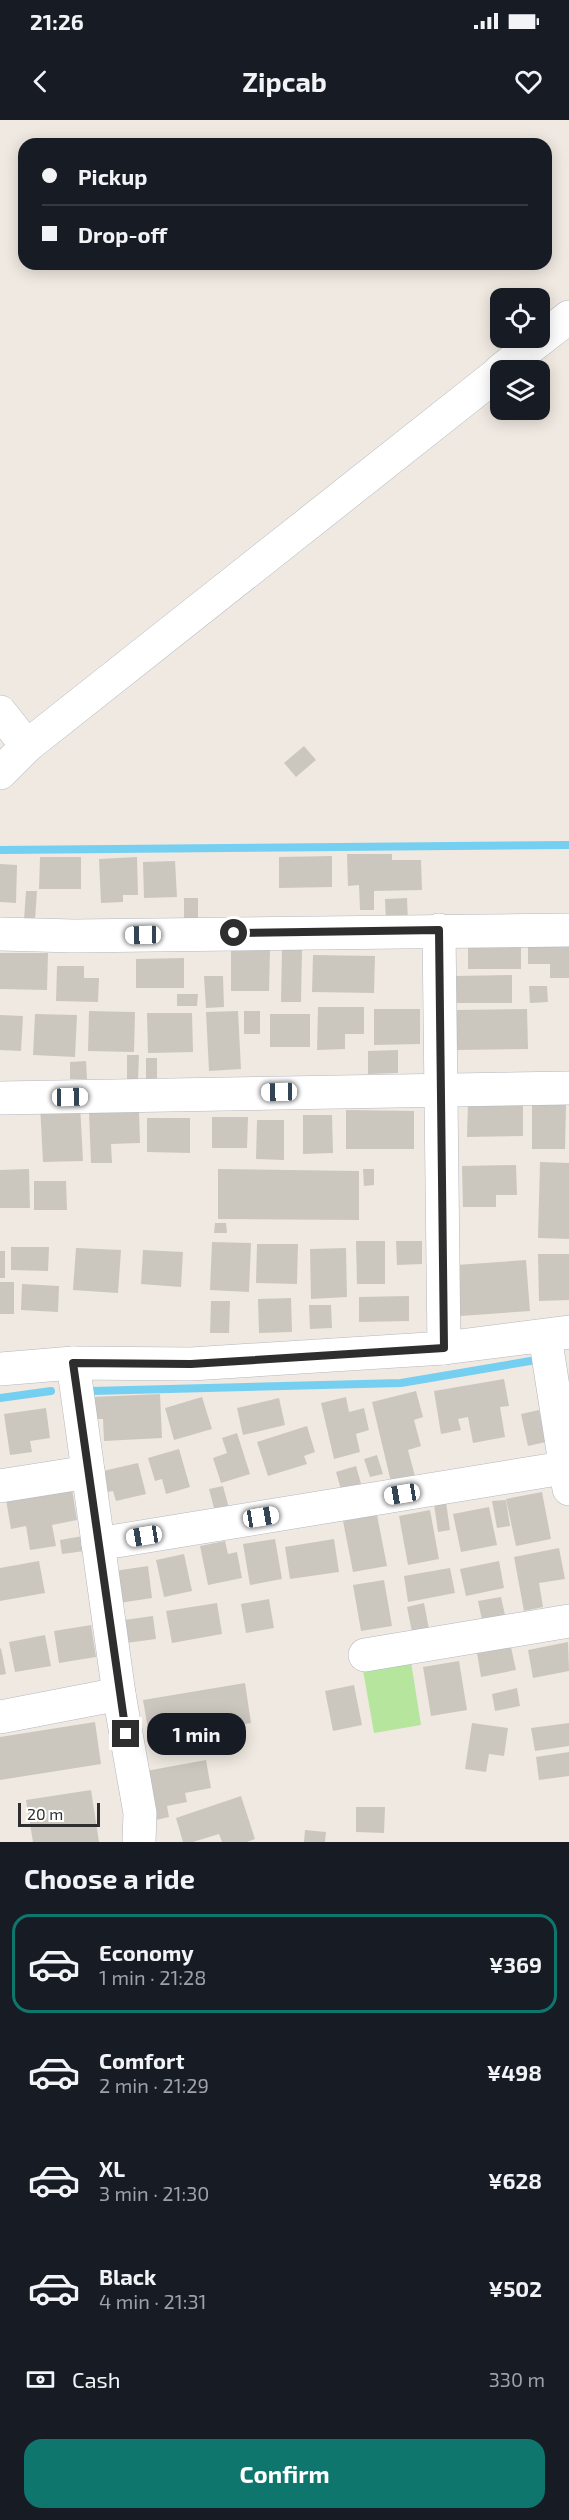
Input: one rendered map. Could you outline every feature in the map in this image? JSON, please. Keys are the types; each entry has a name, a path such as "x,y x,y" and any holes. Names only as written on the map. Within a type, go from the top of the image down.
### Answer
{"street":[{"path":"515,360 569,317"},
{"path":"0,773 27,746 490,380"},
{"path":"0,712 27,746"},
{"path":"439,930 444,1348"},
{"path":"0,934 74,936 569,930"},
{"path":"0,1098 569,1088"},
{"path":"0,1369 73,1363 191,1364 444,1348 557,1334 568,1474 98,1544"},
{"path":"73,1363 119,1694 140,1813 139,1842"},
{"path":"0,1486 88,1472"},
{"path":"365,1655 569,1621"},
{"path":"0,1716 119,1694"}],"green space":[{"path":"411,1662 421,1725 374,1733 363,1670"}],"building":[{"path":"304,746 316,760 296,777 284,763"},
{"path":"347,854 392,854 392,860 421,860 422,890 374,891 374,910 360,910 359,885 348,886"},
{"path":"332,856 332,887 279,888 279,857"},
{"path":"40,857 81,857 81,889 39,889"},
{"path":"137,857 138,895 123,895 123,902 101,903 99,859"},
{"path":"175,861 177,897 144,898 143,862"},
{"path":"0,864 17,865 16,903 0,902"},
{"path":"26,891 37,891 35,920 24,920"},
{"path":"184,898 198,898 198,923 184,923"},
{"path":"407,898 408,921 386,921 385,899"},
{"path":"468,944 521,944 521,969 468,969"},
{"path":"528,945 569,945 569,978 550,978 550,964 528,964"},
{"path":"231,949 270,950 269,991 231,991"},
{"path":"282,949 302,950 301,1002 281,1002"},
{"path":"0,953 48,953 47,990 0,989"},
{"path":"313,955 375,956 374,993 312,992"},
{"path":"184,958 184,988 136,988 136,959"},
{"path":"57,966 84,966 84,978 99,978 98,1002 56,1001"},
{"path":"512,975 512,1003 454,1003 454,976"},
{"path":"204,976 223,976 224,1007 206,1008"},
{"path":"529,986 547,986 548,1002 530,1003"},
{"path":"177,994 198,994 197,1006 177,1006"},
{"path":"318,1007 364,1007 364,1034 345,1034 345,1049 317,1050"},
{"path":"374,1009 420,1009 420,1044 374,1045"},
{"path":"527,1009 528,1049 456,1050 455,1010"},
{"path":"89,1011 135,1012 134,1052 88,1051"},
{"path":"238,1011 241,1069 209,1071 206,1012"},
{"path":"244,1011 260,1011 260,1034 244,1034"},
{"path":"147,1013 192,1013 193,1052 148,1053"},
{"path":"35,1014 77,1015 75,1057 33,1055"},
{"path":"270,1014 310,1014 310,1047 270,1047"},
{"path":"0,1015 23,1016 21,1051 0,1050"},
{"path":"398,1050 398,1073 368,1074 368,1051"},
{"path":"127,1055 139,1055 138,1079 127,1079"},
{"path":"146,1058 157,1058 157,1082 146,1082"},
{"path":"86,1061 87,1079 70,1079 70,1062"},
{"path":"468,1102 523,1102 523,1136 467,1137"},
{"path":"80,1104 83,1161 43,1162 40,1105"},
{"path":"532,1105 566,1105 565,1149 532,1149"},
{"path":"346,1110 414,1111 414,1149 346,1149"},
{"path":"139,1111 140,1143 111,1144 112,1163 91,1163 89,1112"},
{"path":"303,1115 332,1115 333,1153 303,1154"},
{"path":"212,1117 248,1117 247,1148 212,1148"},
{"path":"147,1118 190,1118 190,1153 147,1152"},
{"path":"257,1120 284,1120 284,1160 256,1159"},
{"path":"540,1162 569,1163 569,1239 538,1238"},
{"path":"516,1165 517,1195 496,1195 496,1207 463,1207 462,1166"},
{"path":"29,1169 30,1208 0,1208 0,1170"},
{"path":"218,1169 359,1171 359,1220 218,1219"},
{"path":"363,1169 374,1169 374,1185 364,1186"},
{"path":"34,1181 66,1181 67,1210 34,1210"},
{"path":"215,1223 226,1223 227,1233 214,1233"},
{"path":"356,1241 385,1241 385,1284 357,1284"},
{"path":"396,1241 422,1241 422,1264 397,1265"},
{"path":"212,1242 251,1243 249,1292 210,1290"},
{"path":"257,1244 298,1244 297,1284 256,1283"},
{"path":"11,1247 49,1247 48,1271 11,1270"},
{"path":"76,1248 121,1250 118,1293 73,1290"},
{"path":"346,1248 347,1297 311,1299 310,1249"},
{"path":"143,1250 183,1252 181,1287 141,1284"},
{"path":"0,1251 5,1251 5,1278 0,1278"},
{"path":"538,1254 569,1254 569,1300 539,1301"},
{"path":"526,1260 530,1311 460,1316 456,1265"},
{"path":"0,1282 14,1282 14,1314 0,1314"},
{"path":"22,1284 59,1286 58,1312 21,1310"},
{"path":"409,1296 409,1321 359,1322 359,1297"},
{"path":"291,1298 292,1332 259,1333 258,1299"},
{"path":"211,1301 230,1301 229,1333 210,1333"},
{"path":"309,1305 331,1305 332,1328 310,1329"},
{"path":"504,1379 509,1406 500,1407 505,1437 473,1443 468,1417 458,1419 461,1430 441,1434 434,1391"},
{"path":"416,1391 423,1417 414,1420 421,1446 408,1450 415,1476 391,1482 372,1402"},
{"path":"160,1394 162,1438 104,1441 103,1419 94,1419 93,1397"},
{"path":"202,1397 212,1429 174,1440 165,1408"},
{"path":"346,1397 349,1412 364,1408 369,1430 356,1434 360,1452 334,1459 321,1403"},
{"path":"279,1398 285,1425 243,1435 237,1408"},
{"path":"46,1408 50,1438 30,1441 32,1452 10,1455 4,1414"},
{"path":"539,1410 546,1442 528,1446 521,1414"},
{"path":"307,1426 315,1452 304,1456 307,1464 268,1476 257,1442"},
{"path":"237,1433 250,1474 221,1483 213,1458 227,1453 222,1438"},
{"path":"179,1449 190,1487 166,1494 162,1479 155,1481 148,1458"},
{"path":"377,1455 383,1474 370,1477 364,1459"},
{"path":"138,1463 146,1494 116,1501 113,1491 107,1492 103,1471"},
{"path":"356,1466 362,1487 342,1493 336,1472"},
{"path":"223,1486 229,1508 215,1512 209,1489"},
{"path":"72,1489 77,1520 52,1525 56,1546 30,1550 26,1526 11,1529 6,1500"},
{"path":"542,1492 551,1539 516,1546 506,1499"},
{"path":"506,1500 510,1526 497,1528 492,1501"},
{"path":"446,1502 450,1530 438,1532 434,1504"},
{"path":"489,1507 497,1545 461,1552 453,1514"},
{"path":"430,1510 439,1559 408,1565 399,1516"},
{"path":"377,1515 387,1566 353,1572 343,1521"},
{"path":"83,1536 85,1551 62,1554 60,1540"},
{"path":"275,1539 282,1579 250,1585 243,1544"},
{"path":"334,1539 339,1572 290,1579 285,1547"},
{"path":"225,1541 228,1554 237,1552 242,1578 208,1585 200,1546"},
{"path":"559,1548 565,1579 539,1583 543,1607 524,1611 514,1557"},
{"path":"184,1554 192,1591 164,1597 156,1560"},
{"path":"39,1561 45,1593 0,1601 0,1568"},
{"path":"499,1561 504,1588 466,1596 460,1569"},
{"path":"148,1566 152,1598 119,1603 114,1571"},
{"path":"450,1568 455,1593 408,1602 404,1576"},
{"path":"384,1580 392,1626 361,1631 353,1585"},
{"path":"501,1597 505,1615 482,1620 478,1601"},
{"path":"269,1599 274,1628 246,1633 241,1604"},
{"path":"217,1603 222,1634 172,1643 166,1611"},
{"path":"424,1603 429,1629 412,1632 407,1607"},
{"path":"153,1616 156,1639 126,1643 124,1620"},
{"path":"91,1625 96,1657 59,1663 54,1631"},
{"path":"45,1635 51,1666 15,1672 9,1642"},
{"path":"568,1642 569,1671 533,1678 528,1650"},
{"path":"511,1647 516,1670 481,1677 477,1653"},
{"path":"0,1649 6,1674 0,1675"},
{"path":"459,1661 467,1710 431,1716 423,1667"},
{"path":"245,1683 251,1723 150,1740 143,1700"},
{"path":"354,1685 362,1725 333,1731 325,1691"},
{"path":"517,1688 520,1706 495,1711 492,1694"},
{"path":"95,1722 101,1764 0,1780 0,1737"},
{"path":"472,1723 508,1728 504,1756 489,1754 486,1772 465,1769"},
{"path":"569,1723 569,1746 535,1751 531,1728"},
{"path":"569,1752 569,1776 539,1780 536,1757"},
{"path":"206,1760 211,1788 185,1793 187,1802 167,1806 169,1817 156,1820 146,1771"},
{"path":"91,1790 99,1842 33,1842 26,1800"},
{"path":"241,1796 255,1839 247,1842 222,1842 219,1834 193,1842 183,1842 176,1818"},
{"path":"356,1807 385,1807 384,1833 356,1832"},
{"path":"305,1830 326,1832 325,1842 304,1842"}],"waterway":[{"path":"0,850 569,845"},
{"path":"91,1391 401,1383 542,1359"},
{"path":"0,1398 51,1391"}],"route":[{"path":"126,1734 73,1363 191,1364 444,1348 439,930 234,933"}]}
